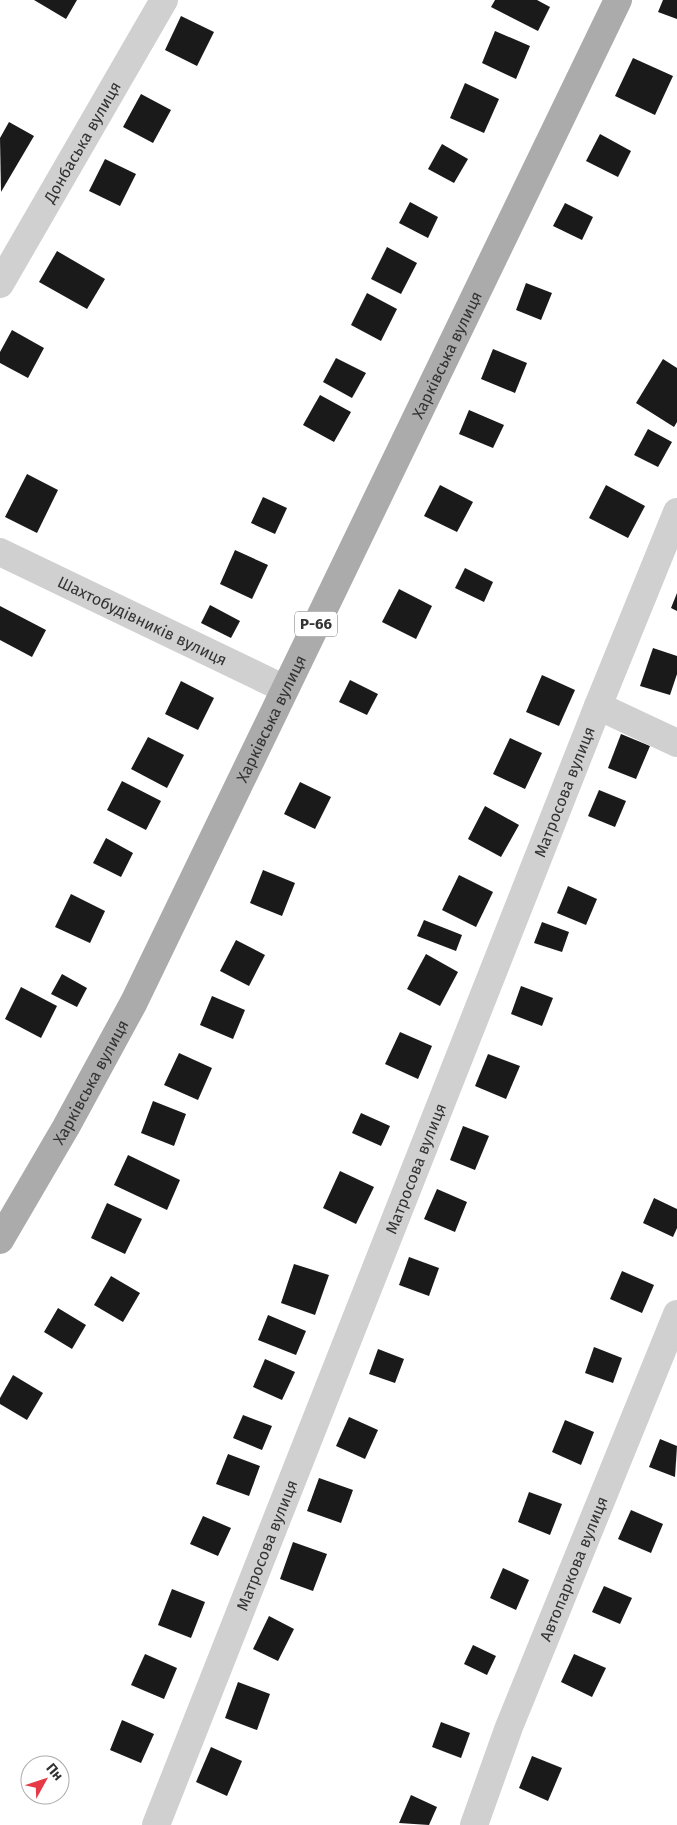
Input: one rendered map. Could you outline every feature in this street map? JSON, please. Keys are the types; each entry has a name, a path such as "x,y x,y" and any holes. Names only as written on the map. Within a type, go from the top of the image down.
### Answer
{"main road":[{"name":"Харківська вулиця","path":"0,1240 66,1128 134,1002 618,0"}],"street":[{"name":"Донбаська вулиця","path":"0,284 164,0"},
{"name":"Матросова вулиця","path":"156,1825 598,706 677,512"},
{"name":"Шахтобудівників вулиця","path":"0,552 285,689"},
{"path":"598,706 677,743"},
{"name":"Автопаркова вулиця","path":"474,1825 509,1727 677,1314"}],"building":[{"path":"34,0 77,0 66,19"},
{"path":"495,0 537,0 550,7 538,31 491,7"},
{"path":"663,0 677,0 677,19 658,12"},
{"path":"181,16 214,32 197,66 165,50"},
{"path":"495,31 530,46 516,79 482,63"},
{"path":"633,58 673,76 655,115 615,96"},
{"path":"465,83 499,99 484,133 450,118"},
{"path":"141,94 171,110 153,143 123,127"},
{"path":"9,122 34,136 1,192 0,138"},
{"path":"600,134 631,151 618,177 586,161"},
{"path":"442,144 468,159 454,183 428,169"},
{"path":"105,159 136,174 120,206 89,191"},
{"path":"410,202 438,217 428,238 399,223"},
{"path":"565,203 593,217 582,240 553,226"},
{"path":"387,247 417,263 401,294 371,279"},
{"path":"57,251 105,279 87,309 39,282"},
{"path":"526,283 552,293 541,320 516,310"},
{"path":"367,293 397,309 381,341 351,325"},
{"path":"12,330 44,348 28,378 0,363 0,352"},
{"path":"493,349 527,363 515,393 481,379"},
{"path":"336,358 366,373 352,398 323,382"},
{"path":"663,359 677,368 677,422 674,427 636,403"},
{"path":"320,395 351,412 334,442 303,425"},
{"path":"469,410 504,425 493,448 459,434"},
{"path":"648,429 672,442 658,467 634,455"},
{"path":"27,474 58,490 37,533 5,517"},
{"path":"440,485 473,502 457,532 424,516"},
{"path":"606,485 645,506 628,538 589,518"},
{"path":"263,497 287,508 275,534 251,523"},
{"path":"235,550 268,565 252,599 220,584"},
{"path":"465,568 493,582 484,602 455,588"},
{"path":"399,589 432,606 416,639 382,622"},
{"path":"677,593 677,611 671,608"},
{"path":"210,605 240,621 231,638 201,623"},
{"path":"0,606 46,630 32,657 0,640"},
{"path":"653,648 677,656 677,674 670,695 640,686"},
{"path":"542,675 575,690 559,726 526,712"},
{"path":"350,680 378,694 367,715 339,702"},
{"path":"181,681 214,698 198,730 165,714"},
{"path":"621,734 650,746 636,779 608,768"},
{"path":"148,737 184,755 167,788 131,769"},
{"path":"510,738 542,753 525,789 493,774"},
{"path":"122,781 161,801 146,830 107,810"},
{"path":"300,782 331,797 315,829 284,814"},
{"path":"599,790 626,801 615,827 588,816"},
{"path":"485,806 519,825 501,857 468,839"},
{"path":"106,838 133,853 121,877 93,863"},
{"path":"263,870 295,883 282,916 250,903"},
{"path":"459,875 493,892 476,927 442,910"},
{"path":"568,886 597,899 586,925 557,913"},
{"path":"71,894 105,911 90,943 55,927"},
{"path":"424,920 462,935 456,951 417,936"},
{"path":"542,922 569,932 562,952 534,943"},
{"path":"236,940 265,955 249,986 220,971"},
{"path":"426,954 458,972 440,1006 407,989"},
{"path":"62,974 87,988 77,1007 51,994"},
{"path":"521,986 553,998 542,1026 511,1014"},
{"path":"21,987 57,1006 41,1038 5,1019"},
{"path":"212,996 245,1010 233,1039 200,1025"},
{"path":"400,1032 432,1046 418,1079 385,1064"},
{"path":"179,1053 212,1068 198,1100 164,1085"},
{"path":"488,1054 520,1066 506,1099 475,1086"},
{"path":"153,1101 186,1114 174,1146 141,1133"},
{"path":"361,1113 390,1126 381,1146 352,1133"},
{"path":"463,1126 489,1136 475,1170 450,1160"},
{"path":"128,1155 180,1180 167,1210 114,1185"},
{"path":"340,1171 374,1187 356,1224 323,1208"},
{"path":"437,1189 467,1202 455,1232 424,1219"},
{"path":"654,1198 677,1209 677,1228 673,1237 643,1223"},
{"path":"107,1203 142,1219 125,1254 91,1238"},
{"path":"409,1257 439,1268 429,1296 399,1285"},
{"path":"294,1264 329,1275 315,1315 281,1303"},
{"path":"622,1271 654,1285 642,1313 610,1299"},
{"path":"111,1276 140,1293 123,1322 94,1305"},
{"path":"58,1308 86,1325 72,1349 44,1332"},
{"path":"268,1315 306,1331 296,1355 258,1340"},
{"path":"594,1347 622,1358 613,1383 585,1373"},
{"path":"378,1349 404,1359 395,1383 369,1374"},
{"path":"265,1359 295,1372 282,1400 253,1387"},
{"path":"13,1375 43,1393 27,1420 0,1404 0,1398"},
{"path":"243,1415 272,1426 262,1450 233,1438"},
{"path":"349,1417 378,1430 365,1459 336,1446"},
{"path":"565,1420 594,1432 581,1465 552,1452"},
{"path":"660,1439 677,1446 675,1477 649,1467"},
{"path":"228,1454 260,1466 249,1496 216,1484"},
{"path":"319,1478 353,1490 341,1523 307,1511"},
{"path":"529,1492 562,1504 550,1535 518,1522"},
{"path":"631,1510 663,1524 651,1553 618,1539"},
{"path":"203,1516 231,1528 218,1556 190,1544"},
{"path":"293,1542 327,1554 313,1591 280,1579"},
{"path":"503,1568 529,1580 516,1610 490,1598"},
{"path":"604,1586 632,1598 620,1624 592,1612"},
{"path":"172,1589 205,1602 191,1638 158,1625"},
{"path":"269,1616 294,1629 278,1661 253,1649"},
{"path":"473,1645 496,1656 487,1675 464,1664"},
{"path":"145,1654 177,1668 164,1699 131,1685"},
{"path":"574,1654 606,1668 592,1697 561,1682"},
{"path":"238,1682 270,1694 257,1730 225,1718"},
{"path":"122,1720 154,1734 141,1763 110,1750"},
{"path":"441,1722 470,1733 461,1758 432,1747"},
{"path":"211,1747 242,1761 227,1796 196,1782"},
{"path":"532,1756 562,1768 548,1801 519,1788"},
{"path":"411,1795 437,1807 429,1825 399,1823"}]}
